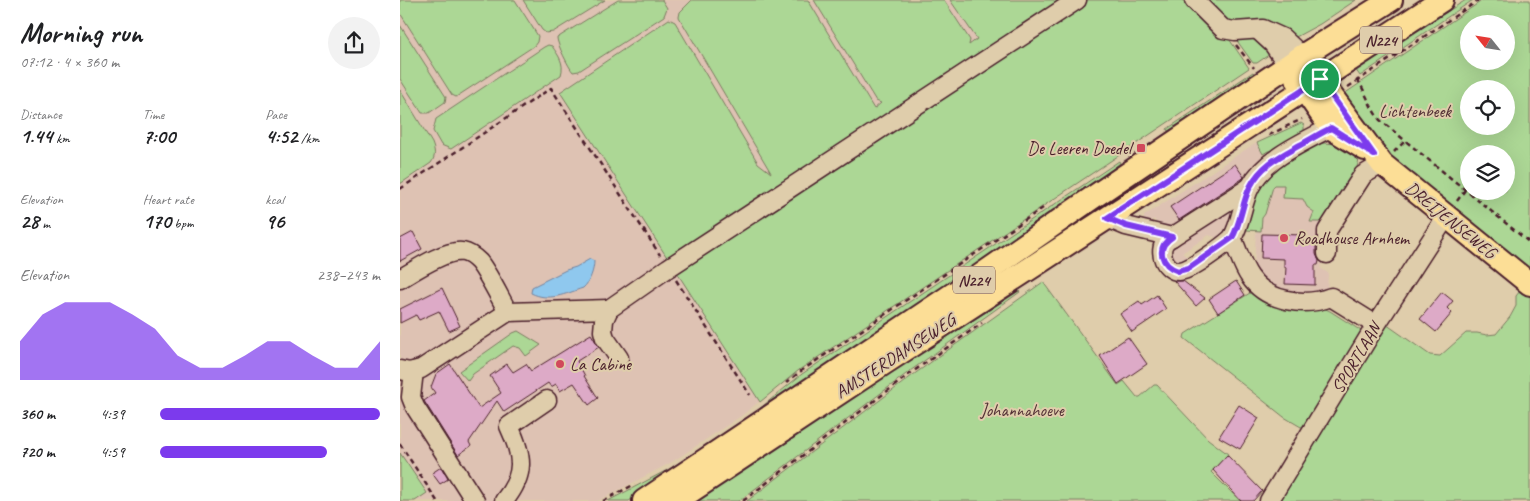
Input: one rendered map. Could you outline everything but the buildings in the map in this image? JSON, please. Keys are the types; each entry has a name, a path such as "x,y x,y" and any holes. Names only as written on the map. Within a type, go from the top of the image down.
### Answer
{"main road":[{"name":"AMSTERDAMSEWEG","path":"644,501 971,282 1295,61 1391,0"},
{"name":"AMSTERDAMSEWEG","path":"676,501 1442,0"},
{"name":"DREIJENSEWEG","path":"1295,61 1340,123 1378,159 1446,217 1530,284"}],"street":[{"path":"475,501 415,407 411,397 407,370 434,361 508,312 609,308 1077,0"},
{"path":"1194,0 1222,29 1255,28 1263,29 1279,36 1290,44 1295,61"},
{"path":"1250,186 1166,241 1162,253 1164,261 1178,271 1189,268 1232,238 1236,232 1241,210 1250,186 1258,174 1274,158 1340,123"},
{"path":"1327,254 1326,231 1363,175 1378,159"},
{"name":"SPORTLAAN","path":"1270,501 1376,325 1446,217"},
{"path":"1107,218 1126,226 1172,237"},
{"path":"1232,238 1250,277 1261,289 1293,302 1310,303 1331,297 1376,325"},
{"path":"400,279 435,259 451,253 463,252 472,256 479,263 508,312"},
{"path":"609,308 604,320 603,330 619,358"},
{"path":"504,501 520,476 521,464 516,440 509,426 547,400"}],"path":[{"path":"1263,138 1296,123 1479,0"},
{"path":"1222,29 1230,35 1254,68"},
{"name":"DREIJENSEWEG","path":"1358,80 1380,120 1530,243"},
{"path":"400,189 551,88 750,395"},
{"name":"AMSTERDAMSEWEG","path":"743,501 911,373 989,318"},
{"path":"400,444 437,501"}],"shaded area":[{"path":"400,0 1180,0 1201,95 1083,179 799,370 741,416 672,462 598,501 400,501"},
{"path":"1257,143 1263,154 1247,183 1222,240 1209,235 1182,253 1193,260 1178,263 1172,257 1173,248 1154,219 1149,223 1144,220 1144,216"},
{"path":"1275,185 1284,185 1303,199 1307,207 1314,212 1311,218 1322,222 1323,262 1320,268 1328,273 1327,294 1320,298 1266,288 1254,268 1256,231 1261,230 1262,218 1271,191"}],"green space":[{"path":"400,0 515,0 538,36 537,42 534,46 456,97 452,95 400,13"},
{"path":"523,0 605,0 553,32 546,33 542,30"},
{"path":"618,0 662,0 667,8 664,16 579,71 573,72 563,56 557,38"},
{"path":"692,0 808,0 874,109 881,103 876,101 814,0 944,0 970,40 969,45 977,39 950,0 1070,0 670,262 560,92 669,19 675,22 758,163 771,173 679,17 680,12"},
{"path":"1086,0 1187,0 1227,36 1249,68 799,370 760,402 674,268"},
{"path":"1200,0 1356,0 1320,24 1294,38 1232,25"},
{"path":"1466,0 1473,0 1360,76 1353,66 1393,41"},
{"name":"Lichtenbeek","path":"1483,0 1530,0 1530,277 1391,164 1341,96 1460,16 1460,70 1515,70 1515,15 1461,15"},
{"path":"400,25 446,97 445,102 429,113 422,113 400,79"},
{"path":"1254,35 1270,54 1257,63 1253,63 1235,38"},
{"path":"548,45 552,46 560,59 561,75 451,149 441,145 433,131 436,119"},
{"path":"1253,72 1257,77 1210,108 1168,131 1167,129"},
{"path":"400,90 432,143 434,158 431,163 400,184"},
{"path":"1301,123 1304,125 1304,131 1300,137 1274,151 1268,151 1263,154 1257,143"},
{"path":"1324,143 1337,144 1359,155 1351,180 1322,222 1310,222 1314,212 1307,207 1303,199 1283,198 1284,185 1275,185 1262,218 1261,231 1246,230 1247,204 1274,167 1313,145"},
{"path":"1119,161 1120,163 1089,187 808,382 629,501 608,501 671,468 753,414 802,374"},
{"name":"Johannahoeve","path":"1043,282 1118,385 1124,381 1137,397 1140,397 1154,385 1157,385 1208,439 1228,454 1211,472 1240,501 747,501 913,375"},
{"path":"1523,287 1530,293 1530,501 1274,501 1383,322 1430,355 1440,356 1466,333 1496,334 1510,317 1516,306 1516,296"},
{"path":"1019,291 739,501 689,501 843,399 912,359"},
{"path":"1253,291 1319,306 1366,334 1306,425 1301,427 1284,417 1184,338 1185,334"},
{"path":"518,331 541,345 526,356 520,348 513,346 473,374 468,381 459,371 513,333"},
{"path":"400,453 427,493 415,501 400,501"}],"water":[{"path":"590,259 594,261 592,272 588,283 583,288 551,297 538,296 531,293 532,287"}],"place":[{"name":"De Leeren Doedel","path":"1141,148"},
{"name":"Roadhouse Arnhem","path":"1284,238"},
{"name":"La Cabine","path":"560,364"}],"route":[{"path":"1320,79 1374,155 1331,128 1274,158 1258,174 1250,186 1241,210 1236,232 1232,238 1189,268 1178,271 1171,268 1164,261 1162,253 1166,241 1172,237 1126,226 1107,218 1279,106 1320,79"}]}
